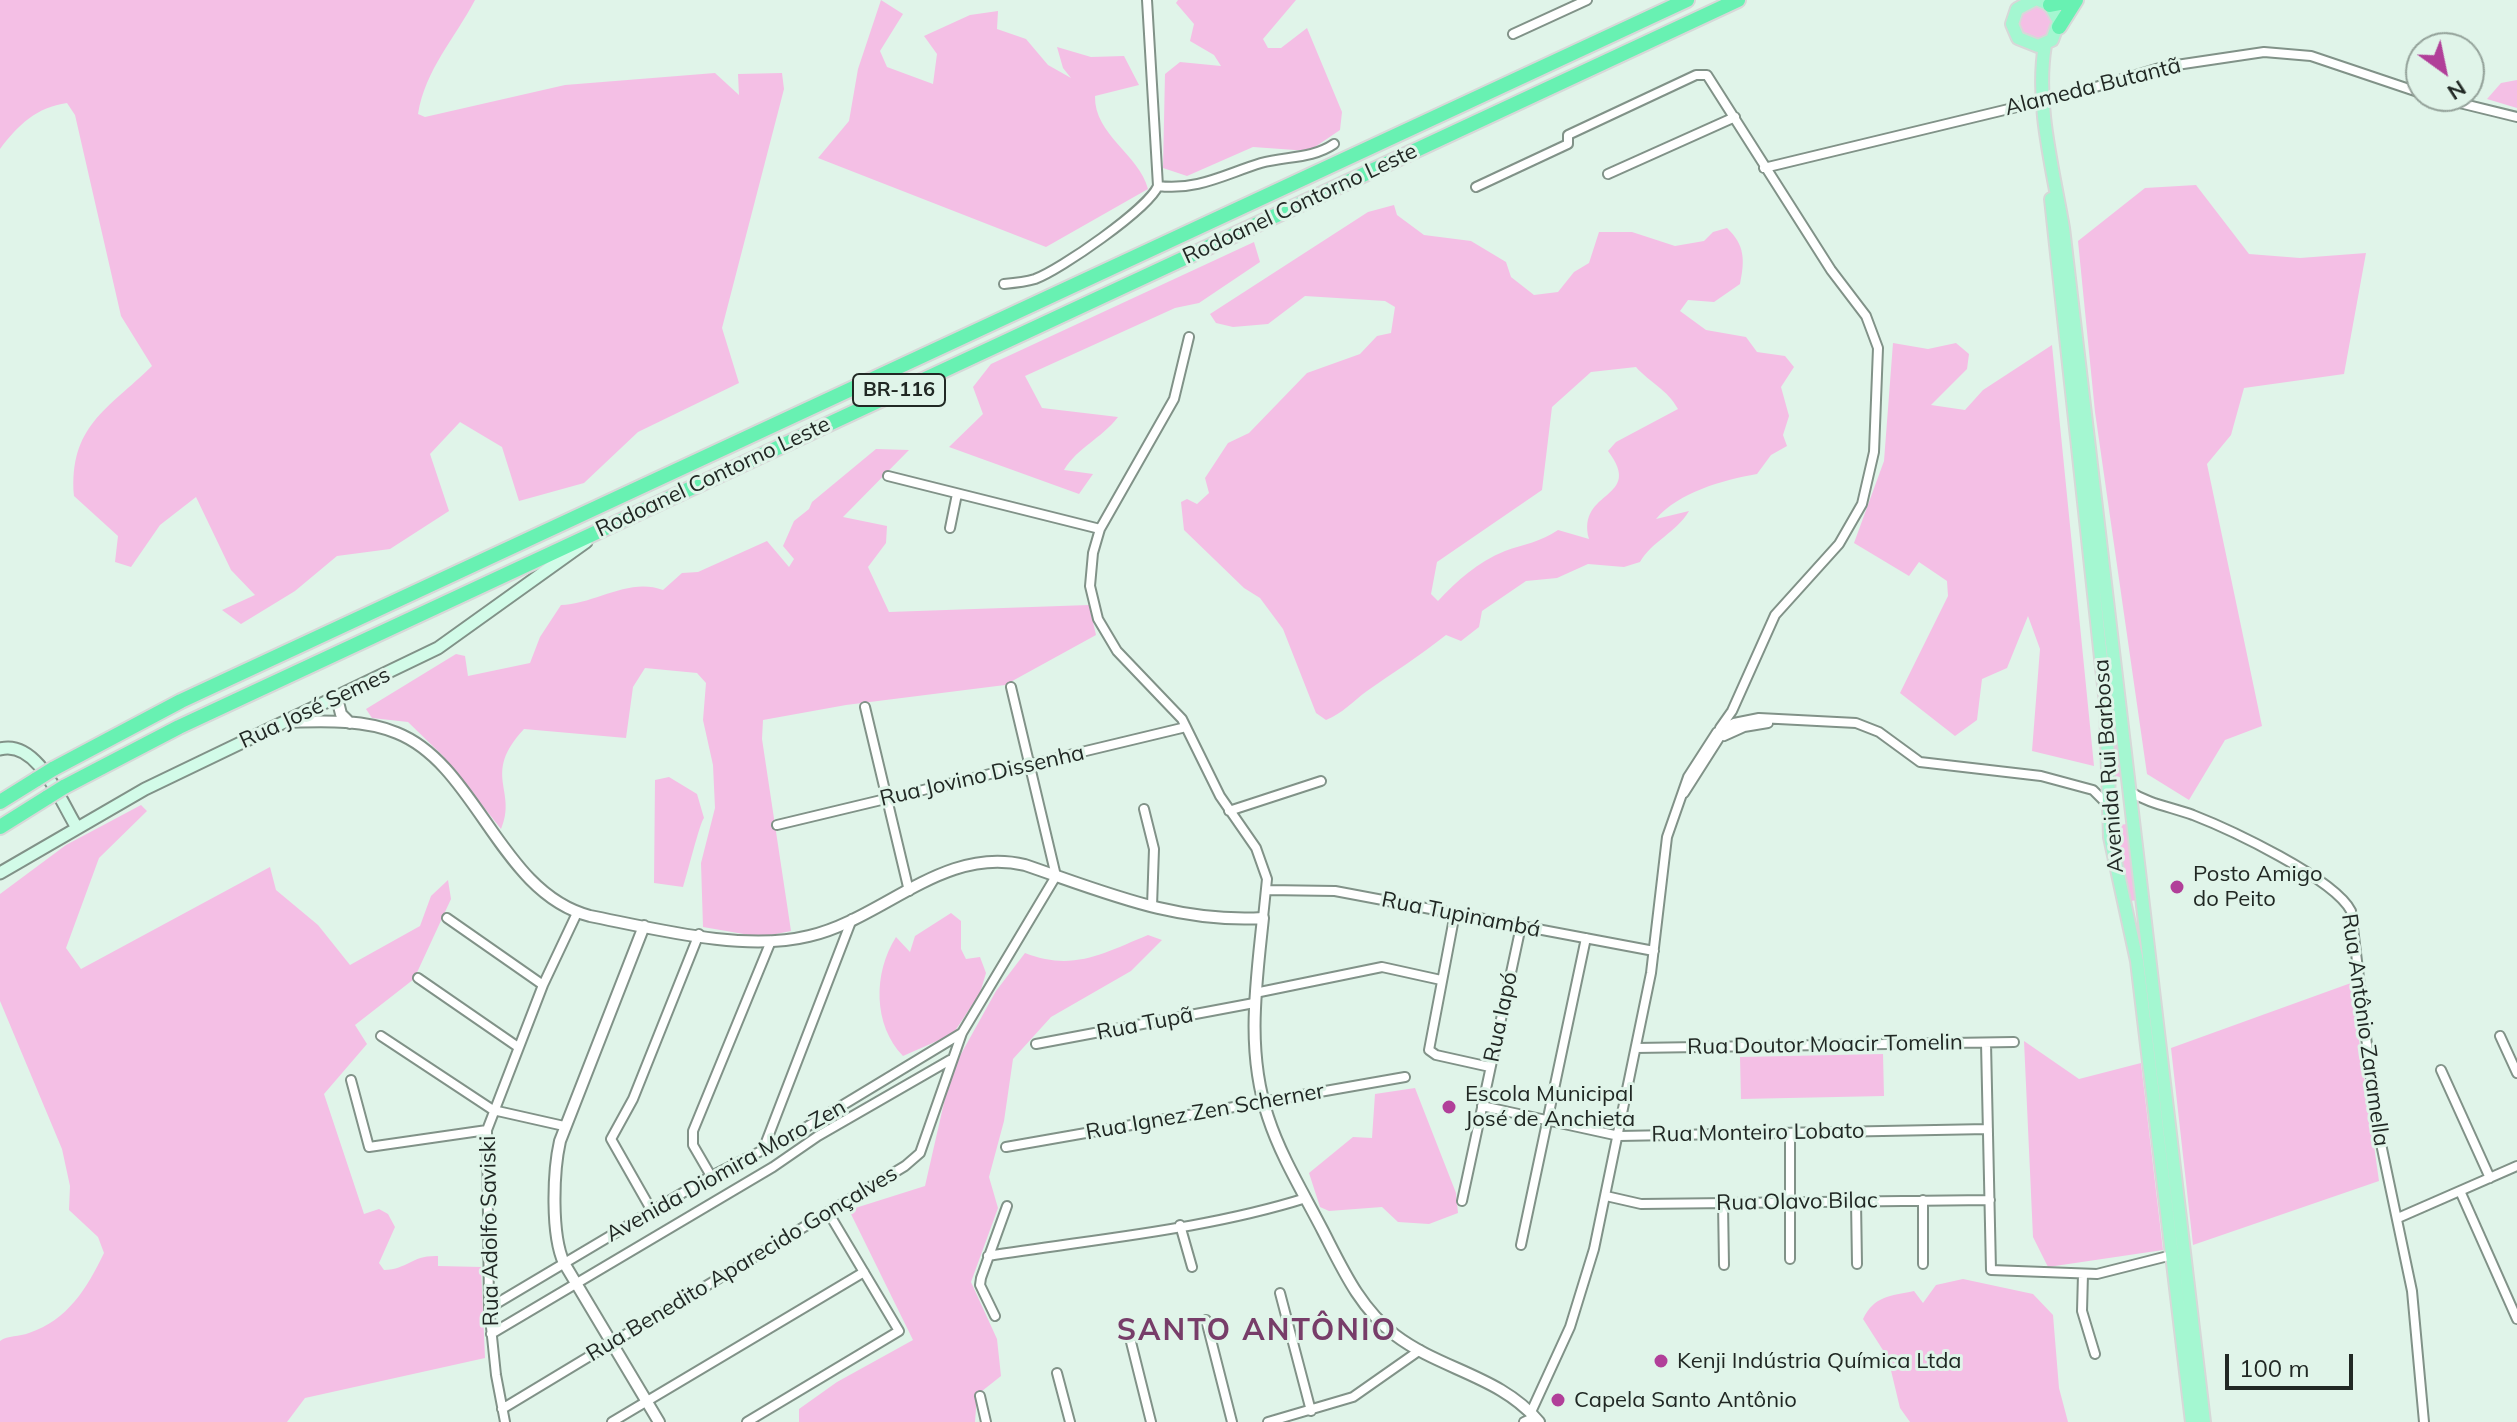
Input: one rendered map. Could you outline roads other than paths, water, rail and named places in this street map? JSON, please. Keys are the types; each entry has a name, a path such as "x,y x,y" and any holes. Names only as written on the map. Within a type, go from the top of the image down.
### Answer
{"highway":[{"name":"Rodoanel Contorno Leste","path":"0,802 53,769 181,701 1687,0"},
{"name":"Rodoanel Contorno Leste","path":"0,827 64,787 179,727 1738,0"},
{"path":"2034,2 2076,0"},
{"path":"2059,27 2076,0"}],"main road":[{"path":"2034,2 2058,15 2059,27 2045,45 2031,46 2014,31 2013,16 2034,2"},
{"name":"Avenida Rui Barbosa","path":"2045,45 2041,69 2050,155 2063,228 2204,1422"},
{"name":"Avenida Rui Barbosa","path":"2031,46 2041,69"},
{"name":"Avenida Rui Barbosa","path":"2050,155 2052,227 2104,688 2107,804 2114,867 2137,961 2192,1422"},
{"name":"Rua José Semes","path":"0,873 76,826 165,779 456,638 616,522"},
{"path":"0,749 20,749 33,758 76,826"},
{"path":"2108,785 2129,791"},
{"path":"2107,804 2119,810 2131,810"}],"street":[{"path":"1004,284 1034,279 1058,266 1140,209 1158,186 1147,0"},
{"path":"1513,34 1587,0"},
{"name":"Alameda Butantã","path":"1764,168 2044,101 2163,67 2283,51 2311,56 2405,88"},
{"path":"1189,337 1174,399 1100,529 1093,553 1090,586 1098,619 1117,651 1186,727 1229,811 1261,858 1267,890 1254,998 1255,1045 1264,1102 1277,1140 1358,1296 1383,1324 1420,1350 1493,1383 1532,1418 1573,1319 1606,1196 1654,951 1664,849 1681,797 1732,711 1775,615 1825,561 1856,515 1866,492 1874,452 1878,348 1874,331 1764,168 1711,77 1696,75 1568,135 1568,144 1476,187"},
{"path":"2485,109 2517,117"},
{"path":"1608,174 1735,117"},
{"path":"1158,186 1188,188 1259,164 1312,155 1334,144"},
{"path":"888,476 1100,529"},
{"path":"950,528 957,494"},
{"path":"1011,687 1056,876"},
{"path":"337,698 341,714 350,723"},
{"path":"1737,700 1744,713 1759,718 1865,725 1913,758 1929,765 2028,773 2093,790 2107,804"},
{"path":"865,707 909,891"},
{"path":"1720,734 1727,726 1732,711"},
{"path":"1727,726 1759,718"},
{"path":"1720,734 1781,721"},
{"path":"285,722 350,723 398,733 425,749 533,882 577,913 699,934 771,941 809,936 852,919 950,870 978,862 1014,863 1208,920 1263,918"},
{"name":"Rua Jovino Dissenha","path":"777,825 1186,727"},
{"path":"1229,811 1321,781"},
{"path":"2093,790 2108,785"},
{"name":"Rua Antônio Zaramella","path":"2129,791 2152,804 2187,813 2222,829 2324,882 2347,903 2356,934 2376,1120 2398,1218 2415,1317 2424,1422"},
{"path":"2131,810 2152,804"},
{"path":"1144,809 1154,849 1152,906"},
{"name":"Rua Benedito Aparecido Gonçalves","path":"502,1409 905,1166 920,1153 962,1033 1056,876"},
{"name":"Rua Tupinambá","path":"1267,890 1325,889 1654,951"},
{"name":"Rua Adolfo Saviski","path":"505,1422 489,1308 487,1130 543,985 577,913"},
{"path":"1455,913 1429,1050 1436,1055 1490,1067"},
{"path":"447,918 543,985"},
{"path":"773,1167 763,1151 852,919"},
{"path":"644,926 564,1126 556,1167 557,1240 564,1263 659,1422"},
{"name":"Rua Iapó","path":"1462,1201 1521,926"},
{"path":"652,1211 611,1139 633,1099 699,934"},
{"path":"1521,1245 1586,938"},
{"path":"711,1176 693,1145 693,1131 771,941"},
{"name":"Rua Tupã","path":"1036,1044 1254,998 1382,967 1441,980"},
{"path":"418,978 518,1047"},
{"name":"Avenida Diomira Moro Zen","path":"489,1308 711,1176 763,1151 962,1033"},
{"path":"381,1036 493,1110 564,1126"},
{"path":"2500,1036 2517,1073"},
{"name":"Rua Doutor Moacir Tomelin","path":"1636,1048 2014,1042"},
{"path":"1986,1043 1991,1270 2083,1274 2111,1272 2172,1255"},
{"name":"Avenida Diomira Moro Zen","path":"491,1334 773,1167 818,1136 951,1060"},
{"path":"2441,1070 2490,1178"},
{"name":"Rua Ignez Zen Scherner","path":"1006,1147 1405,1077"},
{"path":"351,1080 369,1147 487,1130"},
{"name":"Rua Monteiro Lobato","path":"1482,1106 1619,1136 1988,1129"},
{"path":"1790,1133 1790,1259"},
{"path":"2398,1218 2517,1166"},
{"path":"2460,1191 2517,1319"},
{"name":"Rua Olavo Bilac","path":"1606,1196 1641,1204 1990,1200"},
{"path":"988,1256 1235,1219 1306,1198"},
{"path":"1923,1200 1923,1264"},
{"path":"1856,1201 1857,1264"},
{"path":"1723,1203 1724,1265"},
{"path":"995,1316 980,1285 1007,1206"},
{"path":"747,1422 899,1331 828,1212"},
{"path":"1180,1225 1192,1267"},
{"path":"612,1422 864,1272"},
{"path":"2083,1274 2082,1311 2095,1354"},
{"path":"1280,1293 1311,1411"},
{"path":"1206,1320 1232,1422"},
{"path":"1131,1342 1151,1422"},
{"path":"1268,1422 1353,1397 1420,1350"},
{"path":"1057,1373 1070,1422"},
{"path":"980,1396 986,1422"}],"place":[{"name":"Posto Amigo do Peito","path":"2177,887"},
{"name":"Escola Municipal José de Anchieta","path":"1449,1107"},
{"name":"Kenji Indústria Química Ltda","path":"1661,1361"},
{"name":"Capela Santo Antônio","path":"1558,1400"}],"district":[{"name":"SANTO ANTÔNIO","path":"1257,1331"}]}
